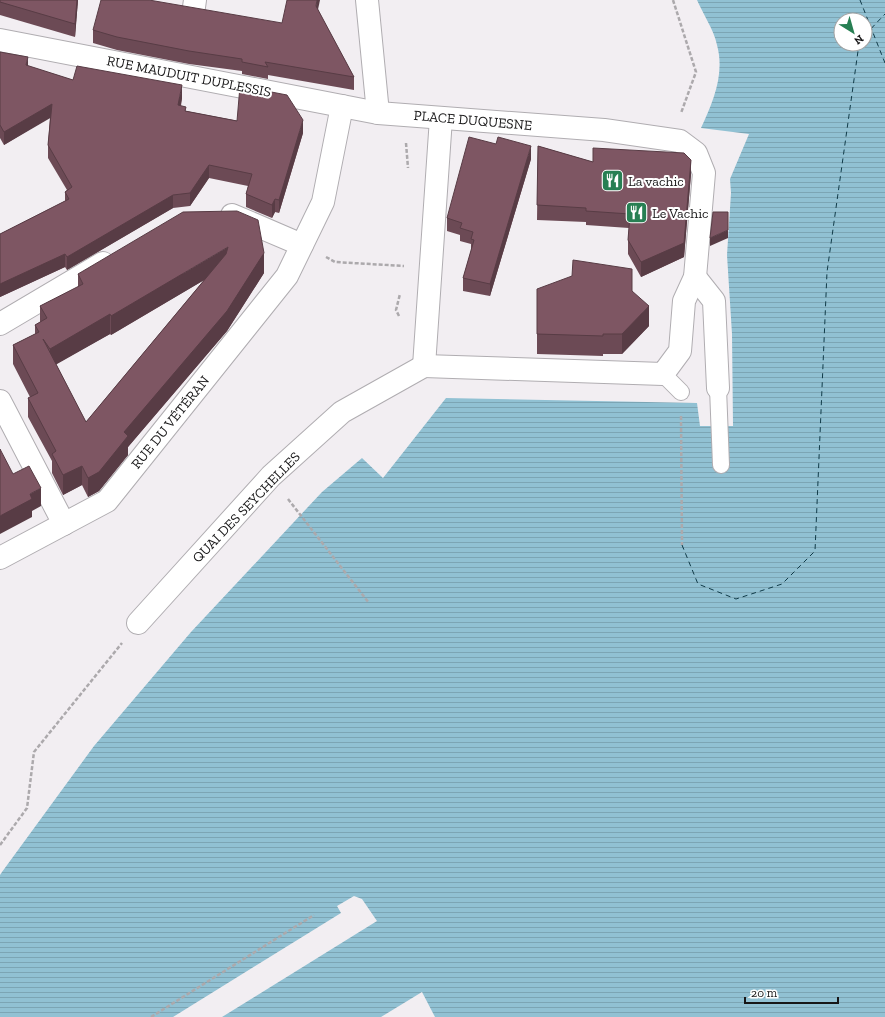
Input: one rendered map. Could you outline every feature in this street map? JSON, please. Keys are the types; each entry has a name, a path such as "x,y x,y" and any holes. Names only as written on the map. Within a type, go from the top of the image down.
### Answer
{"street":[{"path":"368,0 378,113"},
{"name":"RUE MAUDUIT DUPLESSIS","path":"0,40 378,113"},
{"name":"RUE DU VÉTÉRAN","path":"0,558 107,502 287,276 323,202 342,106"},
{"name":"PLACE DUQUESNE","path":"378,113 604,130 680,141"},
{"path":"440,118 424,366 663,374 680,351 684,301 695,277 704,173 696,153 680,141"},
{"path":"210,217 234,215 302,245"},
{"path":"0,324 117,255"},
{"path":"695,277 714,300 718,388"},
{"name":"QUAI DES SEYCHELLES","path":"138,623 271,476 342,412 424,366"},
{"path":"0,401 64,524"}],"lane":[{"path":"663,374 681,392"},
{"path":"718,388 721,465"}],"path":[{"path":"674,0 696,72 679,118 680,141"},
{"path":"402,115 408,170"},
{"path":"302,245 335,262 406,266 407,259"},
{"path":"681,392 682,545"},
{"path":"297,510 369,602"},
{"path":"0,845 28,808 34,752 138,623"},
{"path":"150,1017 314,915"}],"water":[{"path":"697,0 885,0 885,1017 0,1017 0,875 94,746 191,632 322,492 362,458 383,478 446,398 697,403 700,426 733,426 732,334 727,255 731,193 730,179 749,134 701,128 710,108 719,77 720,67 716,39"}],"pier":[{"path":"354,896 362,899 377,921 222,1017 173,1017 341,913 337,906"},
{"path":"422,992 435,1017 381,1017"}],"building":[{"path":"0,0 77,0 75,24 0,2"},
{"path":"101,0 149,0 282,23 287,0 317,0 316,6 354,77 265,62 268,67 242,62 242,59 189,51 117,37 93,30"},
{"path":"0,52 28,57 26,65 73,80 77,66 182,85 178,105 186,107 185,111 237,121 240,86 287,95 303,120 279,200 275,199 272,205 246,194 252,174 209,165 190,193 173,195 67,257 65,254 0,284 0,234 69,199 65,192 72,187 48,145 52,104 4,132 0,125"},
{"path":"469,137 496,144 498,137 531,146 490,284 463,278 474,240 471,239 473,232 460,228 462,223 447,218"},
{"path":"538,146 593,162 593,148 684,153 691,160 684,243 641,262 628,240 630,214 586,211 586,208 537,205"},
{"path":"237,211 258,220 264,253 227,311 124,432 128,436 99,472 88,478 82,466 63,475 52,454 56,451 28,398 38,393 13,345 39,332 35,325 47,318 40,306 83,284 78,274 183,212","holes":["228,247 226,254 86,422 43,339 50,349 110,314 111,316"]},
{"path":"713,212 728,212 728,230 710,238"},
{"path":"573,260 632,269 632,291 649,306 622,334 603,334 603,336 537,334 537,289 572,276"},
{"path":"0,449 13,474 29,466 41,488 30,494 32,499 0,516"}],"ferry route":[{"path":"860,0 885,63"},
{"path":"873,27 885,14"},
{"path":"682,545 698,584 736,599 782,584 815,551 827,272 858,52"}],"place":[{"name":"La vachic","path":"613,181"},
{"name":"Le Vachic","path":"636,213"}]}
